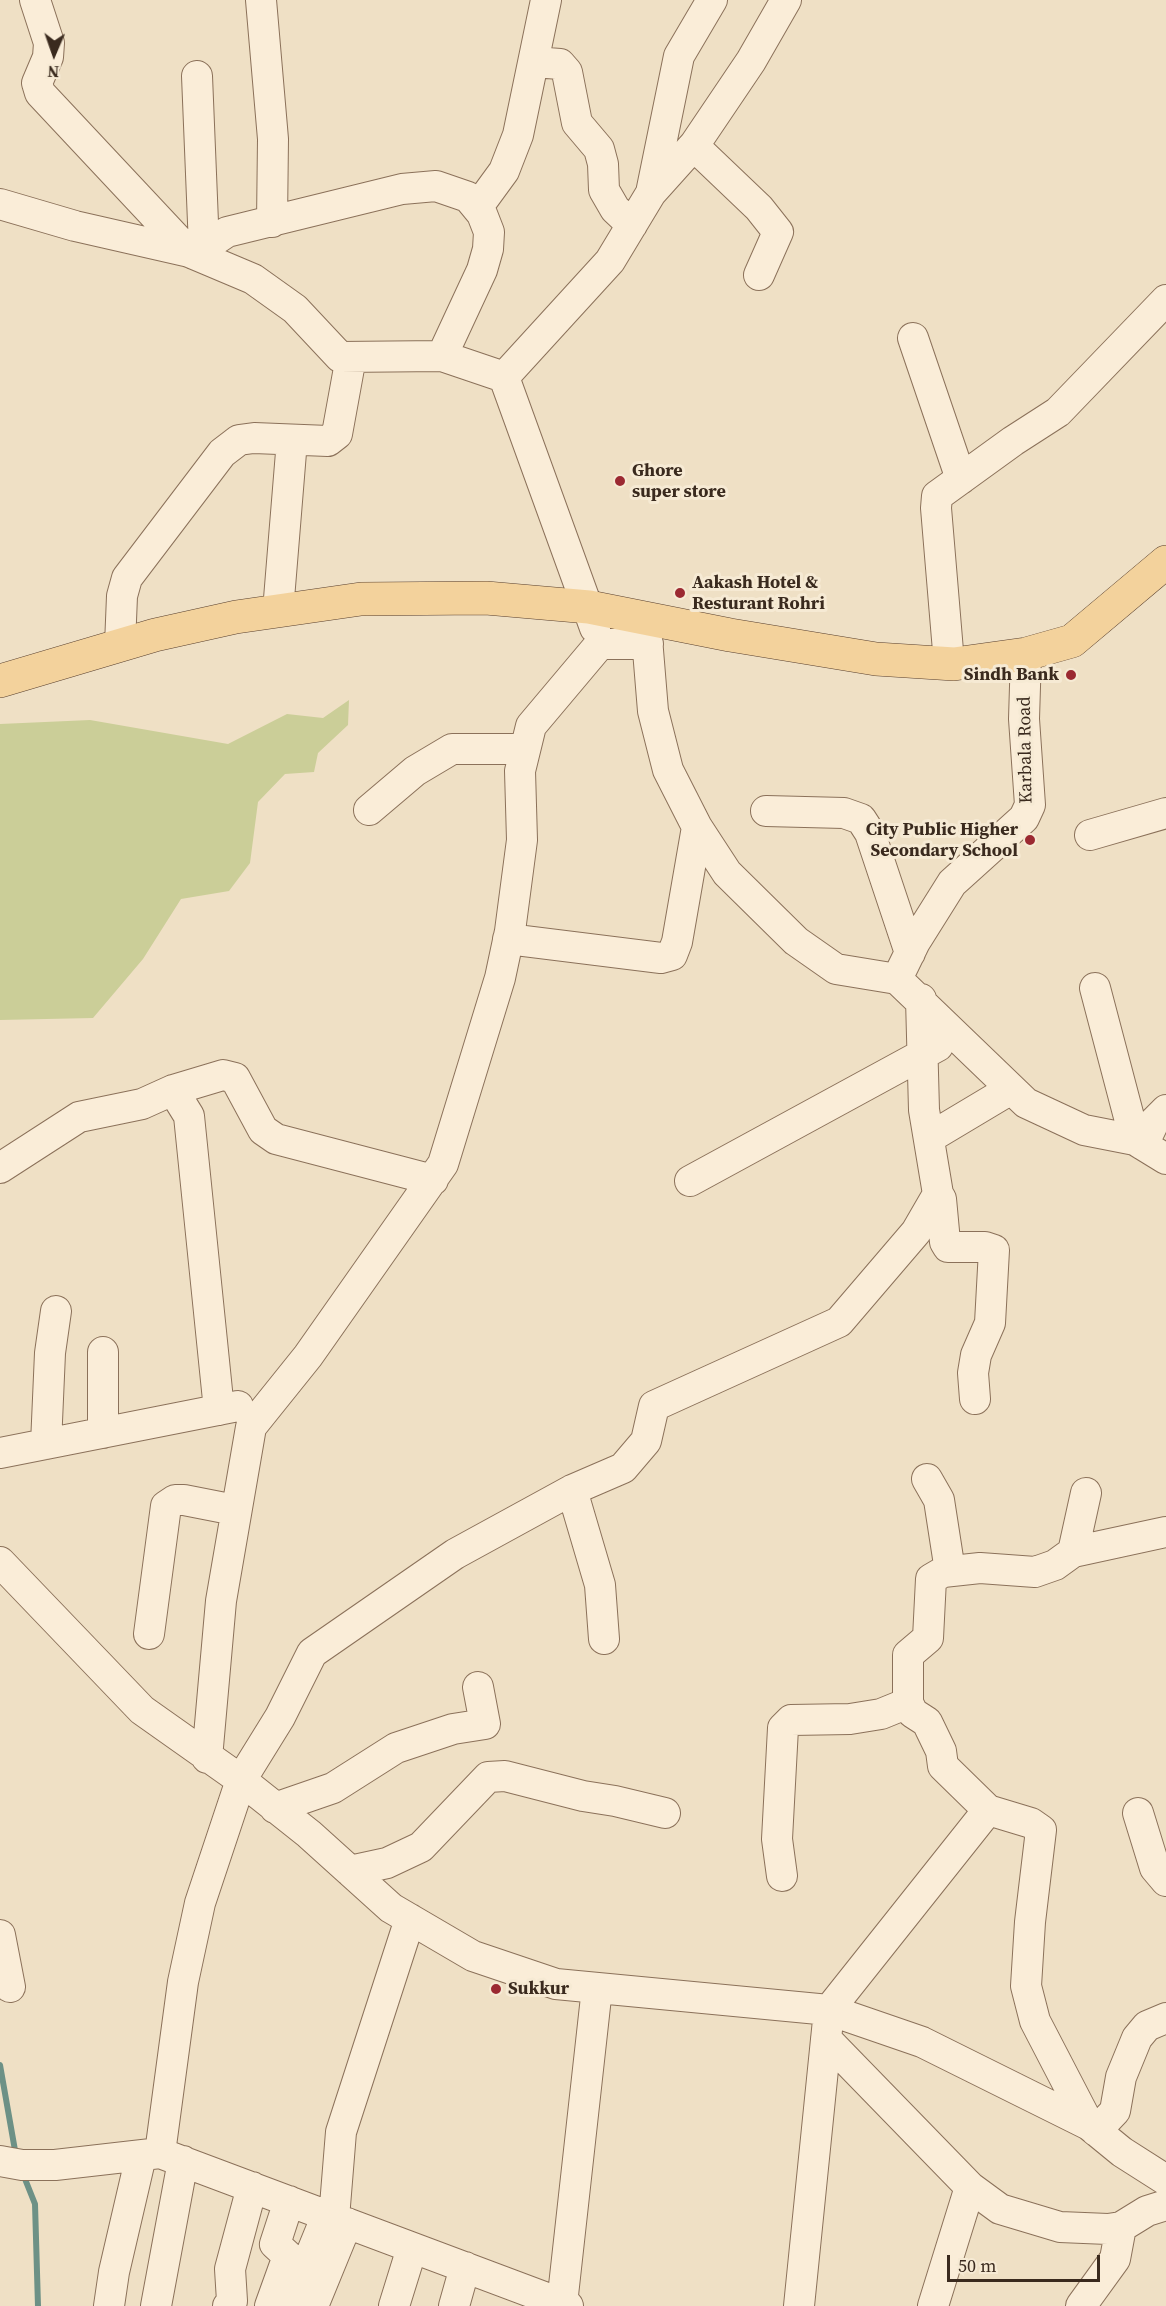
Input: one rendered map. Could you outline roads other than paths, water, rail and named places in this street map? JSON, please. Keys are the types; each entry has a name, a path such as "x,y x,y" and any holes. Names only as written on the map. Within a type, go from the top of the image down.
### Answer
{"main road":[{"path":"0,681 120,645 236,617 372,599 486,598 589,607 647,632 876,659 949,663 1026,654 1072,641 1166,562"},
{"path":"0,666 62,663"}],"street":[{"path":"35,0 48,43 48,57 37,83 40,93 196,251"},
{"path":"261,0 273,139 272,222"},
{"path":"477,208 504,171 518,135 546,0"},
{"path":"651,193 679,56 712,0"},
{"path":"504,377 610,261 651,193 694,146 751,61 786,0"},
{"path":"534,62 560,64 567,72 577,123 599,149 603,164 604,190 615,209 632,225"},
{"path":"196,251 197,75"},
{"path":"694,146 759,208 778,232 759,274"},
{"path":"196,251 227,232 402,189 436,186 468,197 477,208 489,232 488,249 482,270 442,356"},
{"path":"0,204 75,226 196,251 253,279 295,309 340,357 442,356 504,377"},
{"path":"949,663 936,508 937,496 1058,412 1166,300"},
{"path":"913,338 961,479"},
{"path":"120,645 122,596 127,578 222,453 238,440 328,441 337,434 351,357"},
{"path":"504,377 589,607 600,644"},
{"path":"278,611 291,440"},
{"path":"207,1758 221,1601 251,1427 308,1356 443,1164 500,978 508,939 522,840 520,771 531,726 600,644 647,632 653,711 668,770 697,827 727,873 796,941 836,969 904,966"},
{"name":"Karbala Road","path":"904,966 952,883 1024,818 1030,805 1024,719 1026,654"},
{"path":"369,810 415,771 452,749 525,749"},
{"path":"765,811 844,813 861,819 872,839 904,966 921,999 957,1038 1026,1103 1084,1130 1148,1148"},
{"path":"1090,835 1166,813"},
{"path":"508,939 661,958 672,956 677,942 697,827"},
{"path":"1095,988 1148,1148"},
{"path":"921,999 924,1110 938,1194 941,1199 945,1242 948,1247 985,1247 993,1250 990,1323 976,1355 973,1373 975,1399"},
{"path":"690,1181 922,1054 957,1038"},
{"path":"0,1168 79,1117 142,1104 173,1090 223,1075 235,1078 263,1130 276,1139 433,1180"},
{"path":"928,1138 1011,1089"},
{"path":"173,1090 189,1116 219,1410"},
{"path":"1148,1148 1154,1122 1166,1110"},
{"path":"156,2306 161,2157 183,1982 200,1903 241,1780 280,1717 312,1653 455,1554 572,1490 623,1468 646,1441 654,1406 839,1322 916,1232 938,1194"},
{"path":"46,1444 50,1353 56,1311"},
{"path":"103,1352 104,1433"},
{"path":"0,1454 273,1399"},
{"path":"927,1479 939,1500 950,1571"},
{"path":"572,1490 600,1585 604,1639"},
{"path":"1074,1552 1086,1493"},
{"path":"149,1634 166,1506 175,1500 183,1500 236,1510"},
{"path":"1093,2128 1035,2021 1026,1986 1030,1922 1041,1830 1031,1823 988,1810 943,1766 941,1751 927,1722 913,1713 908,1703 908,1655 928,1638 932,1579 950,1571 980,1568 1035,1572 1055,1565 1074,1552 1166,1532"},
{"path":"0,1562 142,1710 241,1780 391,1908 473,1956 556,1984 597,1988 828,2024 922,2042 1093,2128 1122,2152 1166,2180"},
{"path":"275,1808 333,1788 396,1748 453,1729 485,1724 478,1687"},
{"path":"782,1876 777,1839 783,1728 791,1720 850,1719 881,1714 908,1703"},
{"path":"350,1871 387,1863 421,1847 488,1777 505,1776 665,1814"},
{"path":"799,2306 828,2024 988,1810"},
{"path":"1138,1813 1155,1868 1166,1881"},
{"path":"313,2306 336,2219 341,2132 410,1919"},
{"path":"0,1935 10,1987"},
{"path":"0,2161 22,2165 55,2165 161,2157 252,2187 565,2305 597,1988"},
{"path":"1093,2128 1115,2111 1121,2077 1137,2038 1147,2026 1166,2018"},
{"path":"828,2024 970,2187 1000,2209 1060,2227 1108,2229 1121,2227 1147,2211 1166,2205"},
{"path":"109,2306 114,2272 161,2157"},
{"path":"228,2306 232,2301 230,2269 252,2187"},
{"path":"933,2306 970,2187"},
{"path":"270,2306 288,2256 275,2244 289,2201"},
{"path":"289,2306 336,2219"},
{"path":"1081,2306 1115,2259 1121,2227"},
{"path":"394,2306 412,2248"},
{"path":"454,2306 465,2267"}],"waterway":[{"path":"0,2065 16,2156"},
{"path":"23,2174 35,2204 38,2306"}],"place":[{"name":"Ghore super store","path":"620,481"},
{"name":"Aakash Hotel & Resturant Rohri","path":"680,593"},
{"name":"Sindh Bank","path":"1071,675"},
{"name":"City Public Higher Secondary School","path":"1030,840"},
{"name":"Sukkur","path":"496,1989"}]}
